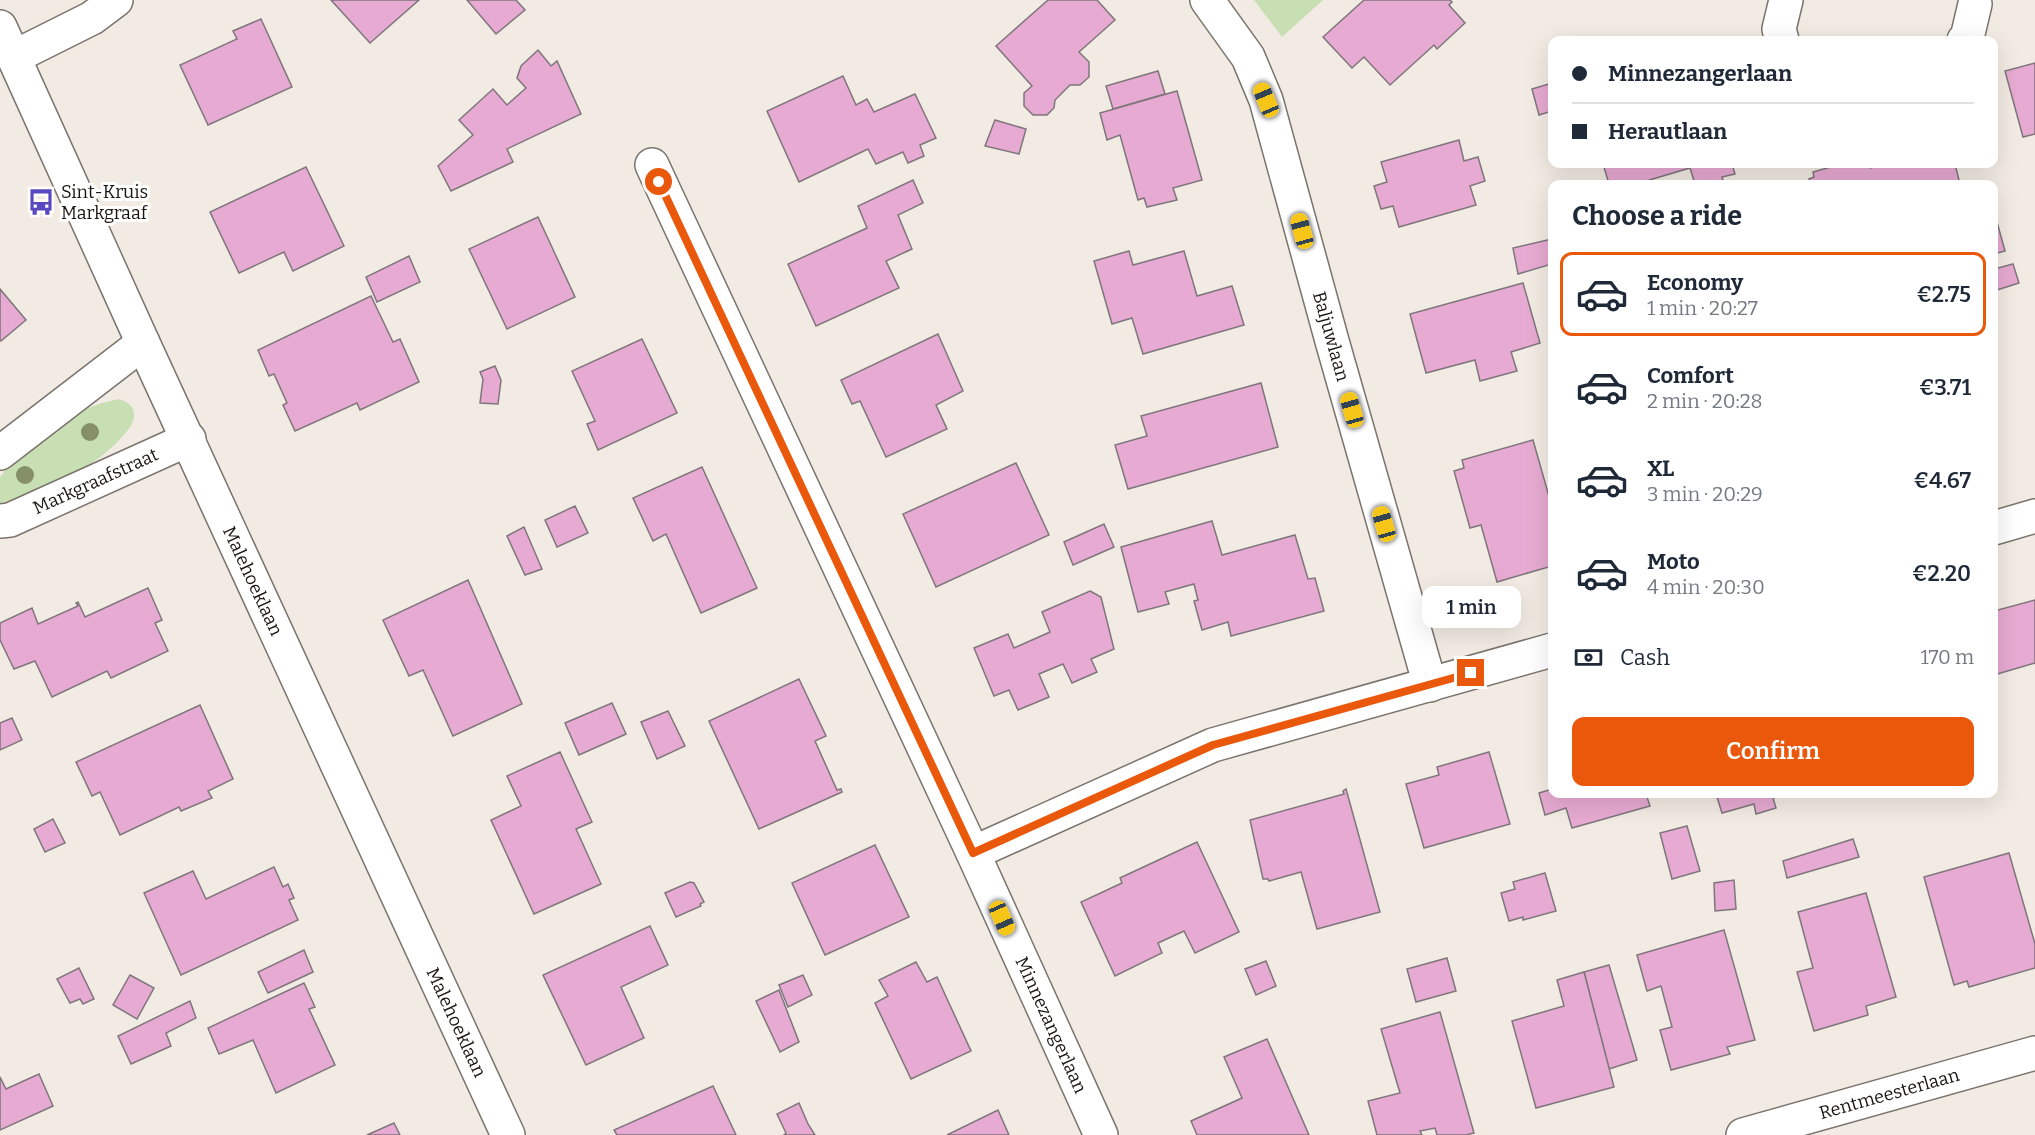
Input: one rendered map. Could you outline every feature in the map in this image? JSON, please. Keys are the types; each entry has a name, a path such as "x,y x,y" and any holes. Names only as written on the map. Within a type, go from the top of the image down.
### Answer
{"street":[{"path":"14,57 93,18 116,0"},
{"name":"Baljuwlaan","path":"1207,0 1248,57 1266,100 1430,685"},
{"path":"1781,36 1779,29 1786,0"},
{"path":"1967,36 1978,1"},
{"name":"Malehoeklaan","path":"0,27 142,343 189,439 508,1135"},
{"name":"Minnezangerlaan","path":"652,165 973,853 1101,1135"},
{"path":"0,453 142,343"},
{"name":"Markgraafstraat","path":"0,521 10,520 189,439"},
{"path":"1998,527 2035,516"},
{"path":"973,853 1213,745 1548,652"},
{"name":"Rentmeesterlaan","path":"1743,1135 2035,1053"}],"green space":[{"path":"1254,0 1323,0 1282,37"},
{"path":"119,399 131,406 134,417 128,430 109,450 65,479 0,504 0,477 11,463 81,411"}],"building":[{"path":"331,0 419,0 370,43"},
{"path":"467,0 516,0 525,10 496,34"},
{"path":"1048,0 1097,0 1115,20 1079,52 1089,62 1089,77 1080,85 1070,85 1055,100 1054,108 1047,115 1033,115 1024,106 1024,93 1032,86 996,46"},
{"path":"1364,0 1450,0 1452,2 1449,5 1465,23 1437,49 1434,45 1390,85 1364,57 1352,68 1323,37"},
{"path":"261,19 292,87 208,125 180,65 237,39 233,31"},
{"path":"538,50 551,66 557,61 581,114 507,149 513,162 451,191 438,166 473,135 459,120 493,89 507,105 526,88 517,78 521,66"},
{"path":"2035,63 2035,134 2023,137 2005,71"},
{"path":"1158,71 1165,94 1113,109 1106,86"},
{"path":"843,76 856,105 867,99 874,112 915,94 936,138 920,145 924,156 908,163 903,152 876,164 868,149 799,182 767,111"},
{"path":"1548,84 1548,112 1539,115 1532,89"},
{"path":"1177,91 1202,180 1173,188 1177,200 1147,207 1144,198 1138,200 1120,135 1107,140 1100,113"},
{"path":"995,120 1026,129 1019,154 985,146"},
{"path":"1459,140 1464,161 1478,157 1485,181 1470,186 1476,205 1399,227 1393,206 1381,209 1374,186 1387,182 1381,162"},
{"path":"306,167 344,246 293,271 284,252 239,273 210,212"},
{"path":"1604,168 1690,168 1650,180 1608,180"},
{"path":"1690,168 1733,168 1735,174 1722,177 1723,180 1694,180"},
{"path":"1827,168 1956,168 1959,180 1809,180 1814,177 1813,172"},
{"path":"913,180 923,203 898,215 912,249 886,261 899,288 816,326 788,264 867,228 858,206"},
{"path":"538,217 575,297 507,329 469,249"},
{"path":"1998,226 2005,251 1998,253"},
{"path":"1548,240 1548,265 1518,274 1513,248"},
{"path":"1129,251 1133,265 1184,251 1197,296 1232,286 1244,325 1143,354 1132,318 1112,324 1094,261"},
{"path":"409,256 420,282 377,302 366,277"},
{"path":"2013,264 2019,283 1998,290 1998,268"},
{"path":"1523,283 1540,343 1511,352 1517,371 1480,381 1475,360 1426,373 1410,314"},
{"path":"0,289 26,320 1,341 0,340"},
{"path":"371,296 393,342 400,339 419,382 360,410 357,403 295,431 283,405 287,403 274,374 269,376 258,350"},
{"path":"938,334 963,391 936,405 947,429 886,457 860,401 852,404 841,380"},
{"path":"642,339 677,413 598,450 587,424 595,421 572,371"},
{"path":"495,366 501,380 498,404 480,403 483,379 480,372"},
{"path":"1261,383 1278,447 1128,489 1115,445 1147,436 1141,416"},
{"path":"1533,440 1548,493 1548,567 1497,582 1481,525 1470,528 1454,471 1464,468 1462,460"},
{"path":"1016,463 1049,535 936,587 903,514"},
{"path":"702,467 757,588 701,613 666,534 653,541 633,498"},
{"path":"575,506 588,533 557,547 545,520"},
{"path":"1212,521 1222,555 1295,535 1308,579 1315,578 1324,611 1231,636 1228,622 1202,630 1194,601 1198,600 1194,584 1165,592 1169,604 1138,612 1121,547"},
{"path":"1104,524 1114,547 1073,565 1064,542"},
{"path":"524,527 542,569 525,575 507,536"},
{"path":"468,580 522,704 453,736 423,670 409,676 383,620"},
{"path":"148,588 162,620 155,623 168,651 111,678 107,671 52,697 35,661 14,669 0,640 0,623 32,608 38,624 78,606 76,603 78,602 85,617"},
{"path":"1090,591 1101,597 1114,649 1091,659 1097,672 1072,683 1063,664 1039,674 1049,697 1018,710 1009,690 994,696 974,648 1008,634 1014,648 1050,632 1042,612"},
{"path":"2035,600 2035,663 1998,674 1998,610"},
{"path":"799,679 826,736 815,741 837,790 841,789 842,792 759,829 709,721"},
{"path":"612,703 626,734 579,755 565,723"},
{"path":"200,705 233,779 208,791 212,798 181,811 179,807 120,835 100,792 92,796 76,762"},
{"path":"668,711 685,746 657,759 641,722"},
{"path":"12,718 22,740 0,750 0,723"},
{"path":"560,752 592,822 576,829 601,884 534,914 491,820 521,806 507,776"},
{"path":"1489,752 1510,824 1424,848 1406,784 1439,775 1437,767"},
{"path":"1346,789 1380,912 1317,929 1301,872 1269,881 1263,879 1250,820 1344,794 1343,791"},
{"path":"1548,790 1548,798 1647,798 1650,806 1572,828 1566,808 1545,815 1539,793"},
{"path":"1717,798 1773,798 1776,808 1756,814 1754,804 1722,813"},
{"path":"53,819 65,843 45,852 34,829"},
{"path":"1687,826 1700,871 1672,879 1660,833"},
{"path":"1853,839 1859,857 1787,878 1783,861"},
{"path":"1197,842 1239,932 1195,953 1184,931 1158,943 1162,953 1115,976 1081,902 1122,883 1120,878"},
{"path":"875,845 909,917 825,955 792,883"},
{"path":"2009,853 2035,944 2035,968 1969,987 1967,981 1954,985 1924,877"},
{"path":"274,867 283,887 288,884 294,898 289,900 298,920 181,975 144,893 193,871 206,899"},
{"path":"1545,873 1556,911 1523,920 1523,917 1509,921 1501,893 1515,889 1513,882"},
{"path":"1734,880 1736,909 1715,911 1714,883"},
{"path":"690,882 694,883 704,902 700,904 701,906 676,917 665,893"},
{"path":"1866,893 1896,997 1866,1006 1868,1015 1814,1031 1797,972 1813,968 1798,912"},
{"path":"650,926 668,965 621,987 644,1038 586,1065 543,975"},
{"path":"1724,930 1755,1040 1727,1047 1730,1054 1671,1070 1660,1030 1672,1027 1661,986 1647,991 1637,955"},
{"path":"304,950 313,972 268,993 258,972"},
{"path":"1447,958 1456,991 1416,1002 1407,969"},
{"path":"1266,961 1276,986 1256,995 1245,969"},
{"path":"916,962 927,982 937,977 971,1051 911,1079 875,1003 888,996 879,980"},
{"path":"1609,965 1637,1060 1609,1069 1584,972"},
{"path":"79,968 94,999 83,1004 80,999 70,1003 57,979"},
{"path":"1584,972 1614,1087 1536,1108 1512,1021 1564,1006 1557,980"},
{"path":"130,975 154,988 137,1019 113,1005"},
{"path":"803,975 812,995 788,1007 779,985"},
{"path":"304,983 315,1007 309,1009 335,1065 276,1093 253,1040 219,1054 208,1028"},
{"path":"779,990 799,1042 780,1052 756,1001"},
{"path":"190,1001 196,1018 166,1033 171,1046 131,1064 118,1036"},
{"path":"1440,1012 1474,1133 1437,1135 1435,1128 1420,1131 1422,1135 1377,1135 1368,1101 1400,1093 1381,1029"},
{"path":"1267,1039 1309,1135 1197,1135 1191,1121 1242,1098 1224,1057"},
{"path":"39,1074 53,1106 0,1130 0,1077 6,1089"},
{"path":"713,1086 736,1135 617,1135 614,1130"},
{"path":"799,1103 815,1135 784,1135 786,1133 777,1114"},
{"path":"998,1110 1009,1135 947,1135"},
{"path":"394,1123 400,1135 367,1135"}],"place":[{"name":"Sint-Kruis Markgraaf","path":"41,202"}],"route":[{"path":"659,182 973,853 1213,745 1471,673"}]}
